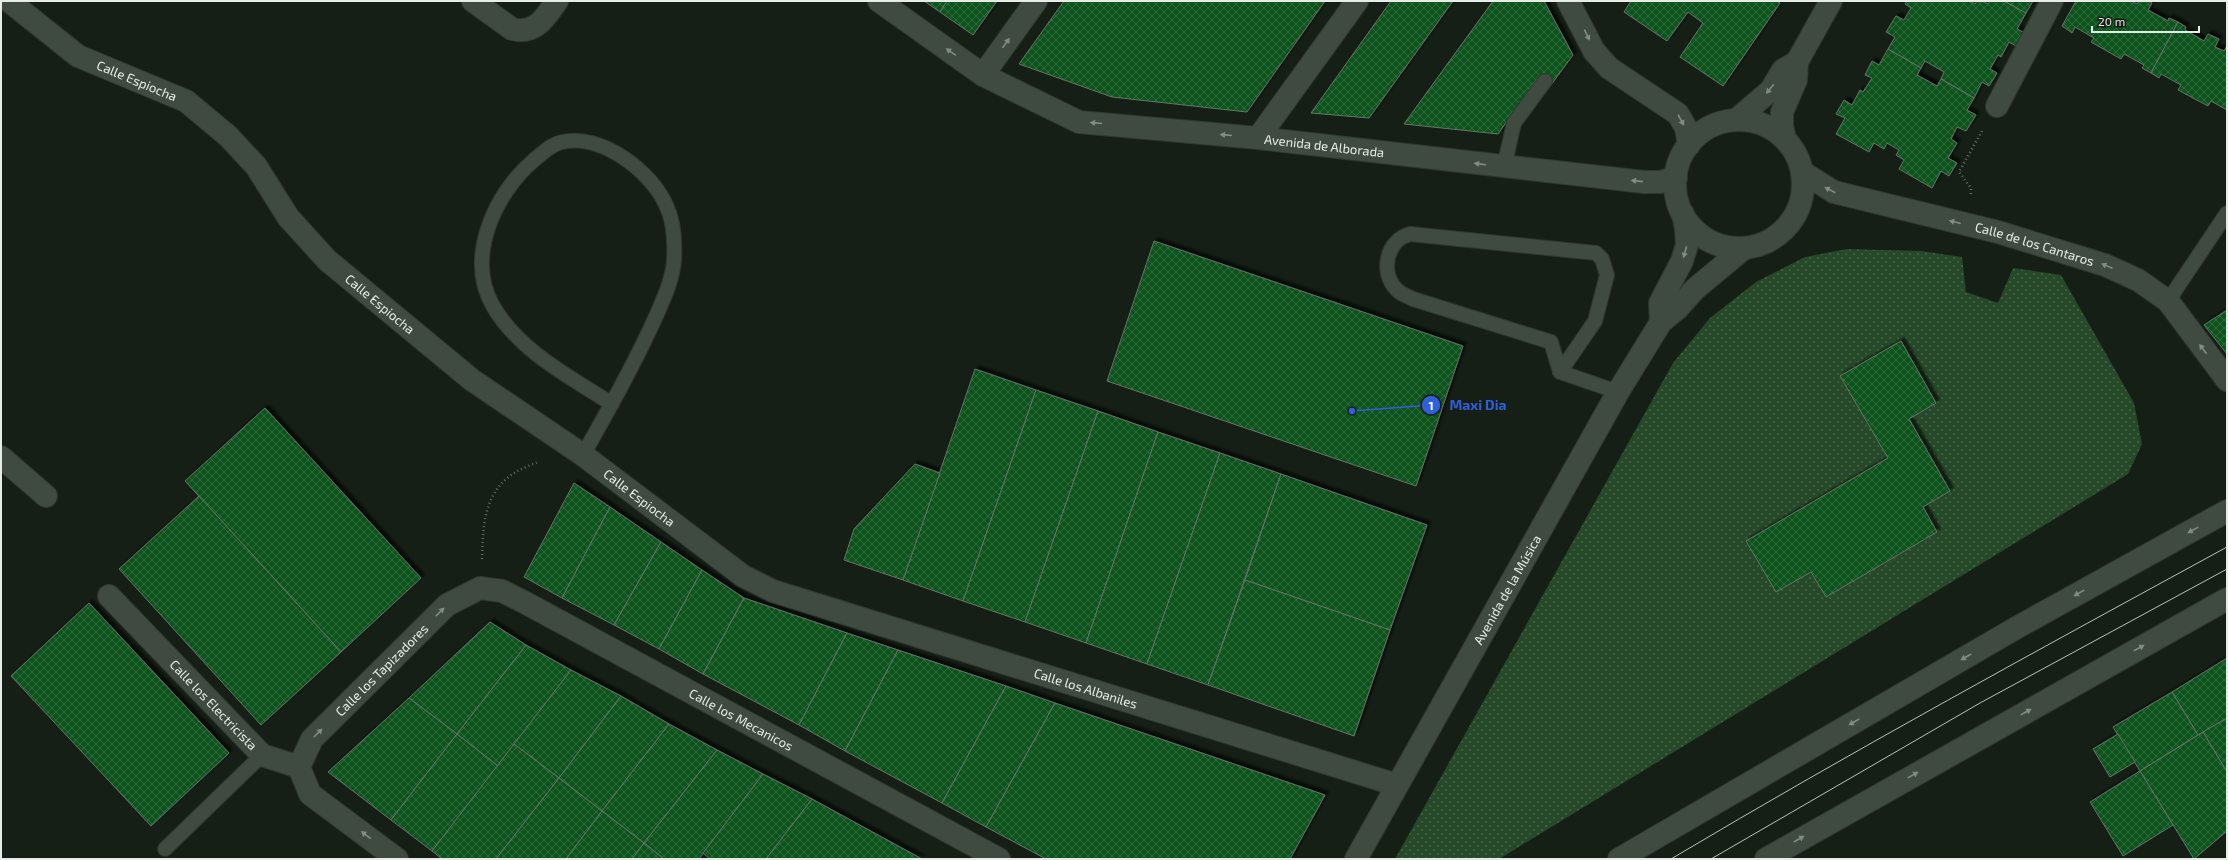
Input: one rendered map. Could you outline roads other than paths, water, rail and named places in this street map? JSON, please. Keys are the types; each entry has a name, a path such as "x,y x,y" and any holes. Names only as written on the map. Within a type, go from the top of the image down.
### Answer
{"street":[{"name":"Calle Espiocha","path":"9,1 78,56 186,101 228,136 256,166 288,217 327,260 472,380 583,455 743,576 773,591"},
{"path":"473,1 512,29 519,31 534,28 540,23 557,1"},
{"name":"Avenida de Alborada","path":"879,1 983,75 1079,122 1258,138 1644,182 1660,182 1676,178"},
{"path":"983,75 1036,1"},
{"path":"1258,138 1357,1"},
{"path":"1568,1 1594,51 1609,68 1678,114 1686,128 1689,145"},
{"path":"1736,120 1770,90 1783,70 1796,62 1831,1"},
{"path":"1997,106 2052,1"},
{"path":"1786,139 1782,126 1782,112 1796,80 1796,62"},
{"path":"1661,322 1660,303 1682,261 1687,245 1683,214 1676,197 1676,178 1680,160 1689,145 1702,132 1713,126 1736,120 1754,121 1771,128 1786,139 1797,154 1802,172 1803,190 1801,202 1790,224 1777,236 1760,245 1743,249 1724,247 1707,240 1693,229 1683,214"},
{"name":"Calle de los Cantaros","path":"1802,172 1834,192 1967,225 2105,265 2138,280 2168,301 2227,380"},
{"name":"Avenida de la Música","path":"1356,859 1618,392 1661,322 1678,308 1695,289 1743,249"},
{"path":"1,457 46,496"},
{"path":"1619,859 2016,628 2227,511"},
{"name":"Calle los Tapizadores","path":"300,767 312,739 447,605 480,588"},
{"name":"Calle los Mecanicos","path":"480,588 502,591 524,602 999,859"},
{"name":"Calle los Albaniles","path":"773,591 1398,785"},
{"name":"Calle los Electricista","path":"109,596 262,755 300,767"},
{"path":"1766,859 2227,600"},
{"path":"300,767 310,794 397,859"}],"lane":[{"path":"1504,167 1514,123 1545,81"},
{"path":"583,455 612,404 638,357 665,294 674,262 674,228 666,205 654,184 628,160 609,149 588,142 574,140 561,142 549,147 527,166 504,194 489,225 482,257 485,283 493,306 515,333 539,357 612,404"},
{"path":"2168,301 2227,213"},
{"path":"1410,234 1596,253 1602,259 1607,275 1595,321 1560,372 1551,342 1404,295 1396,289 1390,280 1388,271 1388,253 1396,240 1410,234"},
{"path":"1560,372 1618,392"},
{"path":"165,849 262,755"}],"tram line":[{"path":"1671,859 1878,739 2227,547"},
{"path":"1711,859 1980,703 2227,569"}],"place":[{"name":"Maxi Dia","path":"1352,411"}]}
